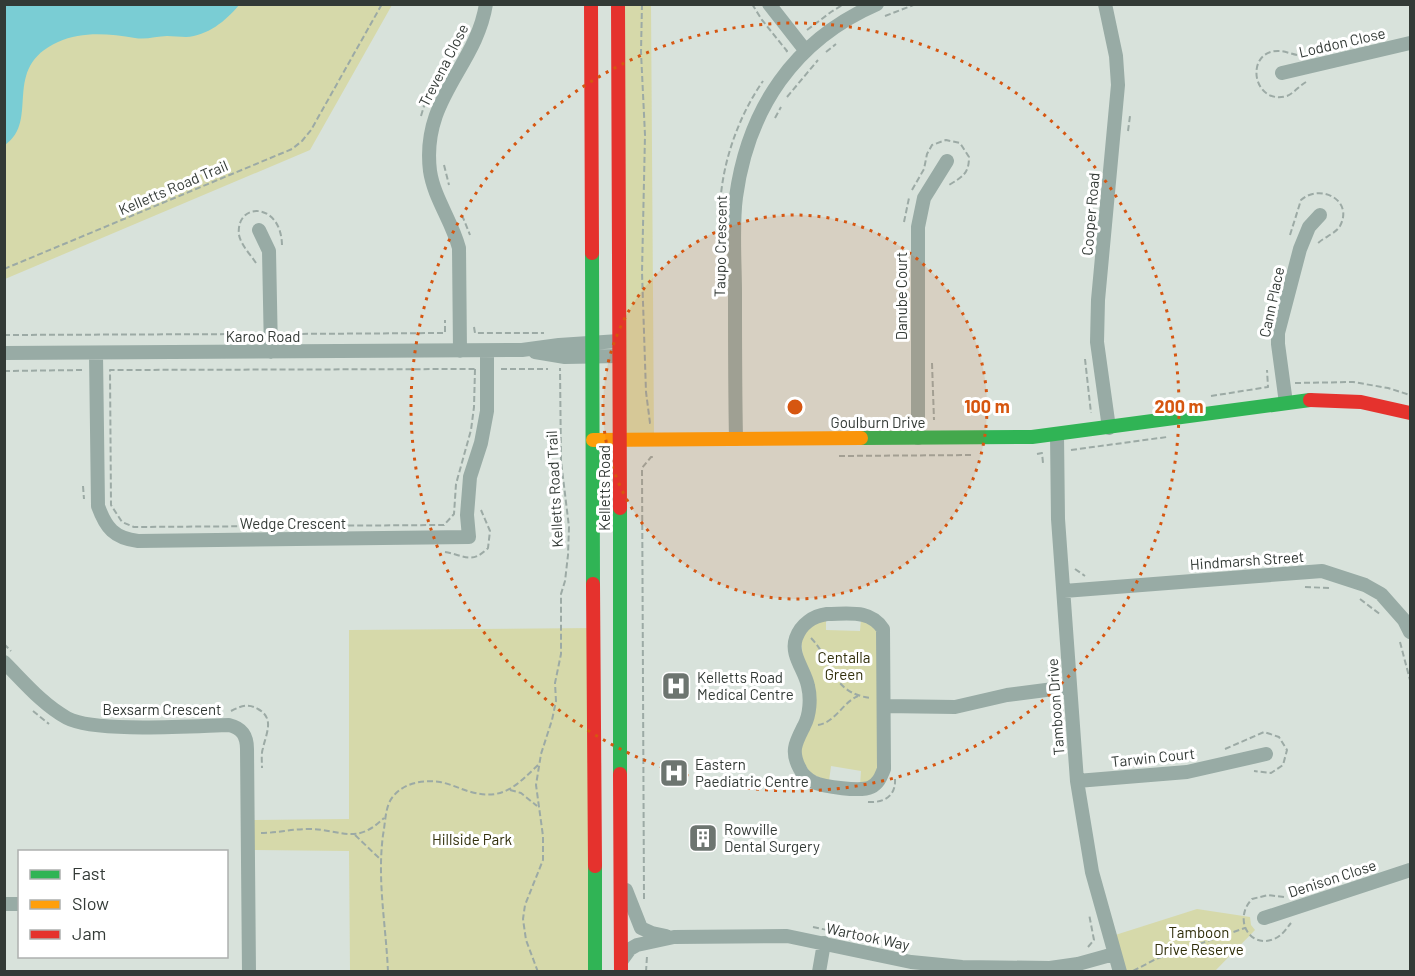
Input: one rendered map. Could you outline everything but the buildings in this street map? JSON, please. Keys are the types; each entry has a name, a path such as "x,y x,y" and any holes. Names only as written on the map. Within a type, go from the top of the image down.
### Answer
{"main road":[{"name":"Kelletts Road","path":"591,4 595,972"},
{"name":"Kelletts Road","path":"618,4 621,967"},
{"name":"Goulburn Drive","path":"593,440 1032,437 1310,400 1353,400 1388,406 1410,413"}],"street":[{"name":"Trevena Close","path":"460,351 459,248 430,172 429,151 436,110 479,32 486,4"},
{"path":"768,4 805,50"},
{"name":"Taupo Crescent","path":"736,439 735,200 746,151 764,106 785,73 805,50 844,20 877,4"},
{"name":"Cooper Road","path":"1105,4 1116,56 1118,85 1098,300 1097,342 1108,428"},
{"name":"Loddon Close","path":"1282,74 1410,43"},
{"name":"Danube Court","path":"918,438 918,227 924,198 947,161"},
{"name":"Cann Place","path":"1286,403 1278,333 1300,249 1309,227 1320,215"},
{"path":"259,230 269,251 271,352"},
{"name":"Karoo Road","path":"522,350 559,356 618,341"},
{"name":"Karoo Road","path":"4,353 593,349 619,356"},
{"name":"Wedge Crescent","path":"96,354 98,506 103,520 112,531 123,539 138,540 323,539 469,537 467,496 487,411 487,351"},
{"name":"Tamboon Drive","path":"1057,435 1058,519 1077,781 1092,872 1120,972"},
{"name":"Hindmarsh Street","path":"1064,591 1322,572 1365,585 1381,594 1404,620 1404,634"},
{"path":"827,614 864,614 878,622 883,629 884,638 881,702 884,769 881,778 874,786 858,790 815,783 806,777 799,768 795,753 796,738 804,726 809,706 809,688 795,653 795,640 802,627 810,620 827,614"},
{"name":"Bexsarm Crescent","path":"4,662 53,709 80,723 110,726 229,725 246,727 249,972"},
{"path":"881,702 955,707 1007,695 1069,687"},
{"name":"Tarwin Court","path":"1077,781 1187,772 1266,754"},
{"name":"Denison Close","path":"1264,918 1410,870"},
{"path":"621,878 641,928 652,933 674,937"},
{"name":"Wartook Way","path":"621,967 630,949 637,945 674,937 788,936 911,962 962,967 1050,968 1078,964 1114,954"},
{"path":"819,972 824,943"}],"path":[{"name":"Kelletts Road Trail","path":"4,269 292,149 312,130 382,4"},
{"path":"642,4 640,52 645,135 642,282 646,392 650,423"},
{"path":"752,4 787,51"},
{"path":"806,31 844,4"},
{"path":"878,19 916,4"},
{"path":"771,124 795,85 822,55 843,40"},
{"path":"443,161 450,192"},
{"path":"461,213 470,236"},
{"path":"474,321 475,333 548,333"},
{"path":"283,334 445,333"},
{"path":"4,336 258,334"},
{"name":"Kelletts Road Trail","path":"538,972 523,926 525,905 543,860 543,836 537,806 536,785 538,765 556,701 555,683 561,654 561,594 568,555 567,509 561,461 559,356"},
{"path":"501,368 548,369"},
{"path":"475,369 474,418 456,484 454,514 444,525 127,525 118,518 111,505 110,370 475,369"},
{"path":"4,371 83,370"},
{"path":"1082,415 1091,414"},
{"path":"934,421 944,421"},
{"path":"1071,450 1175,435"},
{"path":"644,909 642,468 651,457"},
{"path":"84,484 84,507"},
{"path":"441,551 472,558 488,548 490,531 480,503"},
{"path":"1297,587 1334,590"},
{"path":"1357,597 1385,619"},
{"path":"804,633 818,647 835,678 844,688 858,696 881,702"},
{"path":"1404,634 1404,649 1410,680"},
{"path":"815,726 832,719 845,704 858,696"},
{"path":"34,712 50,724"},
{"path":"510,790 538,765"},
{"path":"388,972 380,890 380,859 386,817 393,797 403,787 416,782 442,783 480,794 510,790 521,793 537,806"},
{"path":"261,833 282,833 307,829 355,835 375,827 386,817"},
{"path":"355,835 380,859"},
{"path":"1133,971 1156,959 1245,928 1258,939 1275,939 1291,923 1298,920"},
{"path":"646,957 646,972"}],"green space":[{"path":"5,5 392,5 310,150 5,279"},
{"path":"618,5 651,5 654,439 621,439"},
{"name":"Centalla Green","path":"826,619 826,630 860,631 861,619 873,623 879,637 877,777 860,786 861,771 831,766 829,781 811,774 802,760 800,751 809,728 801,637 810,625"},
{"name":"Hillside Park","path":"594,628 595,971 350,971 349,851 249,850 248,820 349,819 349,630"},
{"name":"Tamboon Drive Reserve","path":"1197,909 1250,917 1251,925 1255,930 1216,970 1120,971 1109,937"}],"water":[{"path":"5,4 239,5 216,27 194,36 139,38 96,34 77,36 58,42 41,53 30,66 25,79 20,122 15,134 5,145"}],"traffic: fast":[{"path":"592,253 593,584"},
{"path":"861,438 1032,437 1310,400"},
{"path":"620,508 620,774"},
{"path":"595,866 595,972"}],"traffic: slow":[{"path":"593,440 861,438"}],"traffic: jam":[{"path":"591,4 592,253"},
{"path":"618,4 620,508"},
{"path":"1310,400 1361,402 1410,413"},
{"path":"593,584 595,866"},
{"path":"620,774 621,972"}],"place":[{"name":"Kelletts Road Medical Centre","path":"676,686"},
{"name":"Eastern Paediatric Centre","path":"674,773"},
{"name":"Rowville Dental Surgery","path":"703,838"}]}
